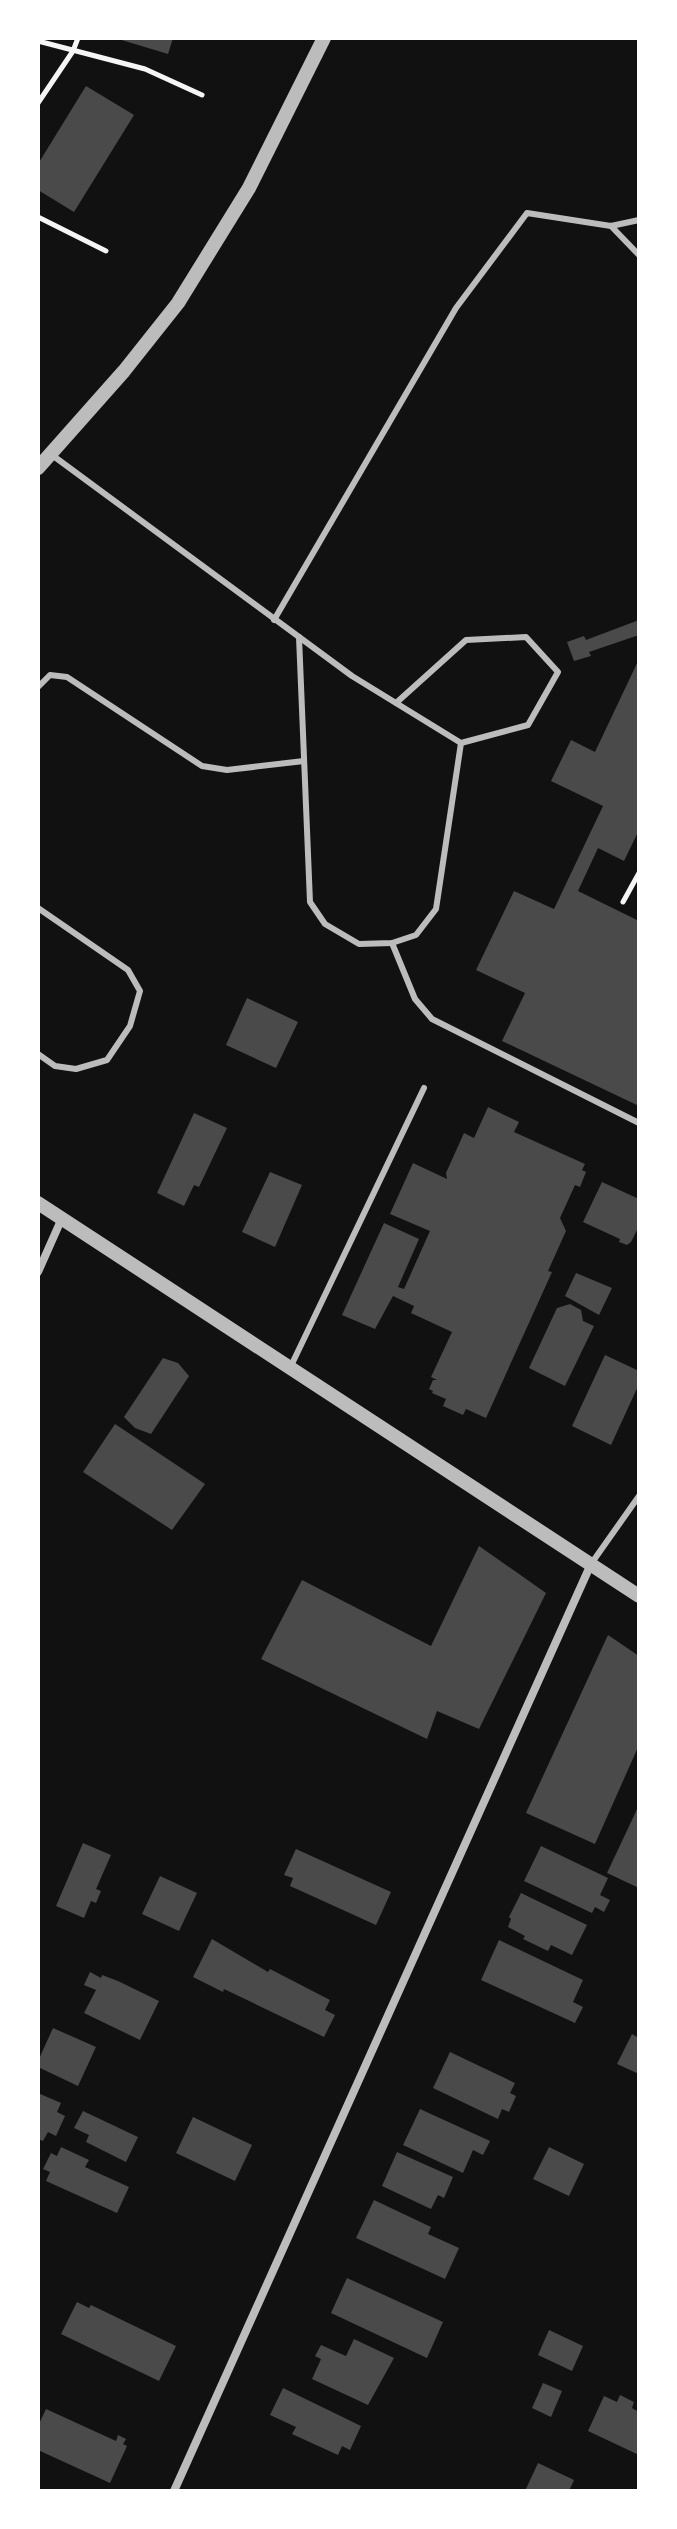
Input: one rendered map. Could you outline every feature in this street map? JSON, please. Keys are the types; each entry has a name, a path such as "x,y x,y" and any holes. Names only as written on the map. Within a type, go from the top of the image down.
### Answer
{"street":[{"path":"38,468 178,303 249,188 324,38"},
{"path":"38,1203 639,1596"},
{"path":"38,1272 62,1218"},
{"path":"174,2491 591,1564"}],"lane":[{"path":"274,620 456,308 527,213 611,226 639,220"},
{"path":"611,226 639,255"},
{"path":"52,455 352,676 461,743 528,725 558,672 526,637 466,640 396,703"},
{"path":"299,637 310,902 325,924 359,944 392,943 416,935 436,909 461,743"},
{"path":"38,687 50,675 67,677 202,766 227,770 304,761"},
{"path":"38,908 128,970 140,991 130,1026 107,1060 76,1069 55,1066 38,1054"},
{"path":"392,943 415,999 432,1019 639,1123"},
{"path":"290,1368 424,1088"},
{"path":"591,1564 638,1499"}],"path":[{"path":"38,103 73,51 78,38"},
{"path":"38,41 145,69 202,95"},
{"path":"38,217 106,251"},
{"path":"623,902 639,873"}],"building":[{"path":"115,38 173,38 168,54"},
{"path":"86,86 134,115 74,212 38,190 38,164"},
{"path":"639,620 639,635 589,652 591,656 574,661 567,642 584,636 586,640"},
{"path":"639,659 639,830 624,861 598,848 578,891 639,921 639,1106 502,1041 525,993 476,970 514,891 554,909 603,806 551,781 571,740 595,752"},
{"path":"247,998 298,1022 276,1068 226,1045"},
{"path":"488,1107 519,1122 514,1132 585,1164 582,1170 586,1172 580,1187 575,1185 560,1218 566,1231 548,1271 552,1272 486,1418 466,1409 463,1415 443,1406 446,1399 429,1389 433,1380 437,1380 431,1377 452,1332 411,1313 414,1306 393,1296 375,1329 342,1315 384,1223 419,1239 398,1287 404,1289 430,1231 390,1214 413,1163 447,1179 446,1173 464,1133 474,1138"},
{"path":"194,1113 227,1128 199,1187 194,1185 184,1206 157,1193"},
{"path":"270,1172 302,1185 275,1247 242,1232"},
{"path":"602,1182 639,1199 639,1226 627,1245 583,1222"},
{"path":"576,1273 612,1288 599,1315 565,1296"},
{"path":"570,1304 581,1310 583,1321 594,1326 565,1386 529,1368 557,1308"},
{"path":"605,1355 639,1371 639,1384 611,1445 572,1426"},
{"path":"163,1358 178,1363 189,1376 151,1434 135,1428 124,1417"},
{"path":"115,1424 205,1484 172,1530 83,1472"},
{"path":"479,1546 546,1593 479,1729 437,1711 427,1739 261,1659 302,1580 431,1646"},
{"path":"608,1635 639,1656 639,1745 595,1844 526,1813"},
{"path":"639,1805 639,1888 607,1873"},
{"path":"83,1843 111,1855 96,1889 101,1891 96,1903 91,1901 84,1918 56,1906"},
{"path":"541,1846 608,1878 600,1895 610,1900 604,1912 595,1907 592,1913 524,1881"},
{"path":"296,1849 391,1892 376,1925 290,1886 293,1878 284,1875"},
{"path":"160,1876 197,1893 179,1931 142,1914"},
{"path":"521,1893 587,1925 572,1955 551,1945 548,1951 523,1939 525,1936 508,1927 509,1917"},
{"path":"212,1939 268,1972 270,1969 330,2000 325,2010 335,2015 324,2037 193,1977"},
{"path":"499,1940 583,1980 573,2002 583,2007 575,2023 481,1980"},
{"path":"90,1972 118,1981 159,2001 140,2040 84,2013 96,1990 84,1985"},
{"path":"53,2028 96,2047 78,2086 38,2067"},
{"path":"632,2034 639,2038 639,2074 617,2064"},
{"path":"450,2052 515,2083 510,2093 516,2096 509,2112 502,2109 498,2119 433,2088"},
{"path":"38,2093 61,2103 57,2112 65,2116 56,2136 48,2132 43,2141 38,2139"},
{"path":"420,2109 490,2141 483,2155 473,2150 463,2173 403,2145"},
{"path":"83,2111 138,2137 126,2162 86,2142 89,2135 74,2128"},
{"path":"193,2117 252,2145 235,2181 176,2153"},
{"path":"61,2147 89,2160 85,2167 129,2187 117,2213 46,2181 50,2172 43,2169 51,2153 57,2156"},
{"path":"549,2147 584,2164 569,2196 533,2179"},
{"path":"397,2152 453,2177 444,2198 438,2195 431,2209 382,2186"},
{"path":"374,2200 431,2227 428,2234 459,2248 445,2279 356,2238"},
{"path":"347,2278 443,2322 427,2358 331,2313"},
{"path":"77,2302 89,2308 91,2305 176,2346 159,2381 61,2334"},
{"path":"549,2330 583,2346 572,2371 538,2355"},
{"path":"354,2339 394,2358 368,2405 312,2379 321,2359 315,2356 321,2345 346,2356"},
{"path":"543,2383 562,2391 551,2417 532,2408"},
{"path":"283,2388 361,2426 350,2450 342,2446 338,2455 292,2434 296,2427 270,2415"},
{"path":"620,2395 634,2402 632,2408 639,2412 639,2455 588,2431 604,2396 617,2402"},
{"path":"46,2409 116,2441 118,2435 126,2439 123,2444 127,2446 110,2483 38,2450 38,2426"},
{"path":"538,2463 574,2480 569,2491 525,2491"}]}
